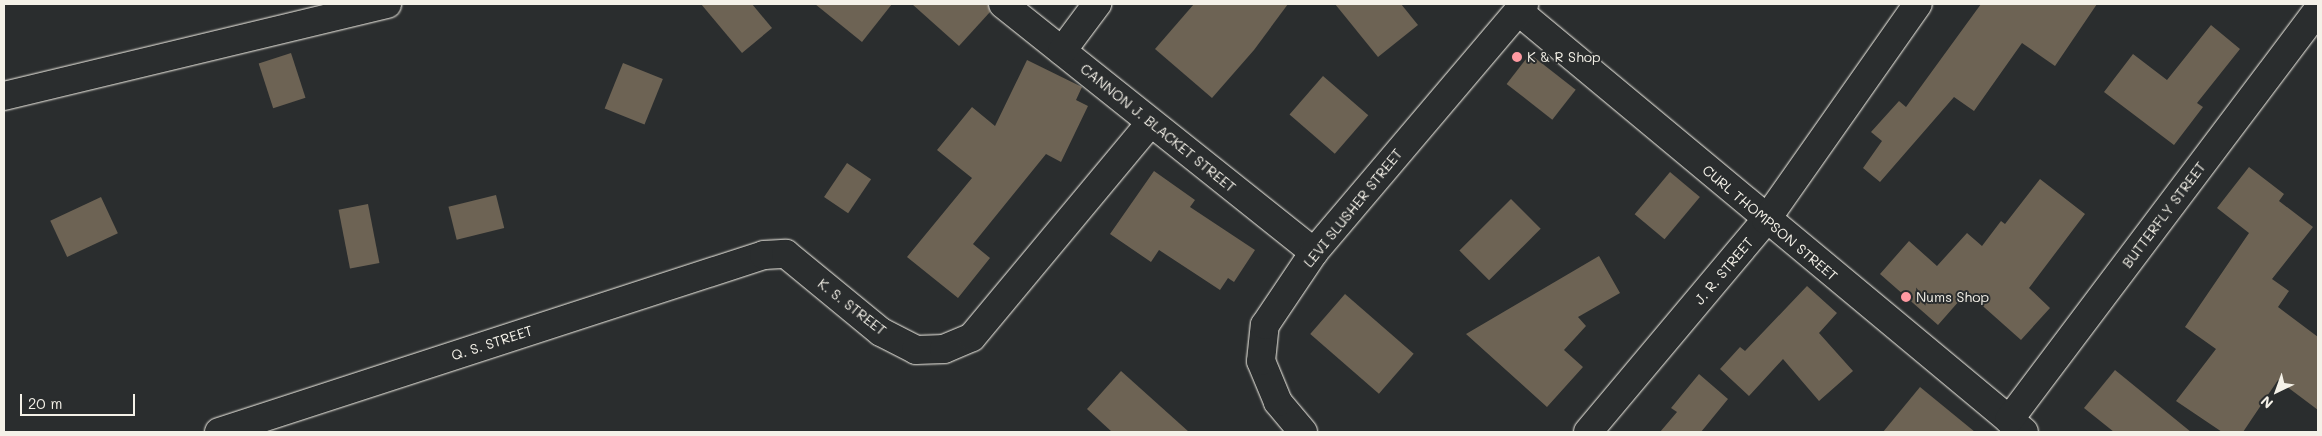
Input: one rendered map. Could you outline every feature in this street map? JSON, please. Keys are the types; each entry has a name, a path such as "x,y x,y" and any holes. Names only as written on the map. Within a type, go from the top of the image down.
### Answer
{"street":[{"path":"4,96 387,4"},
{"name":"CANNON J. BLACKET STREET","path":"1003,4 1314,252"},
{"path":"1062,51 1097,4"},
{"name":"J. R. STREET","path":"1588,432 1766,220 1918,4"},
{"name":"CURL THOMPSON STREET","path":"1521,8 1766,220 2016,426"},
{"name":"LEVI SLUSHER STREET","path":"1303,432 1278,402 1261,361 1265,325 1314,252 1521,8"},
{"name":"BUTTERFLY STREET","path":"2016,426 2318,10"},
{"name":"K. S. STREET","path":"764,254 786,254 881,332 916,350 944,350 972,337 1150,123"},
{"name":"Q. S. STREET","path":"219,432 764,254"}],"building":[{"path":"701,4 752,4 772,28 742,53"},
{"path":"815,4 892,4 862,42"},
{"path":"912,4 988,4 990,12 959,46"},
{"path":"1194,4 1288,4 1254,50 1212,98 1155,49"},
{"path":"1335,4 1401,4 1418,25 1378,57"},
{"path":"1981,4 2097,4 2055,66 2022,43 1974,111 1954,97 1880,182 1863,168 1882,141 1871,132 1899,101 1906,107"},
{"path":"2211,25 2240,49 2197,103 2203,107 2174,145 2104,92 2133,54 2167,80"},
{"path":"291,53 306,98 273,108 259,64"},
{"path":"1530,54 1576,90 1552,120 1507,84"},
{"path":"1027,60 1082,87 1076,100 1088,106 1061,162 1046,154 973,244 990,258 958,298 907,257 972,178 937,150 972,107 995,126"},
{"path":"623,63 663,79 645,125 605,108"},
{"path":"1323,76 1368,115 1335,154 1290,114"},
{"path":"847,163 871,179 848,213 824,197"},
{"path":"2249,167 2284,194 2279,201 2313,227 2272,279 2289,291 2278,307 2318,337 2318,410 2278,380 2243,432 2222,432 2176,401 2216,349 2185,327 2249,233 2217,208"},
{"path":"1154,171 1195,200 1190,207 1255,250 1234,282 1228,278 1220,290 1159,250 1151,262 1110,234"},
{"path":"1670,172 1700,197 1665,239 1635,214"},
{"path":"2040,179 2085,214 2029,288 2050,308 2021,340 1967,292 1938,325 1880,274 1909,241 1937,266 1967,233 1982,246 2001,221 2005,224"},
{"path":"496,195 504,228 457,240 448,207"},
{"path":"101,197 118,233 67,257 50,221"},
{"path":"1511,199 1541,229 1489,280 1459,251"},
{"path":"368,204 379,263 350,269 339,210"},
{"path":"1599,256 1620,293 1578,317 1586,326 1564,350 1583,367 1547,407 1466,334"},
{"path":"1807,286 1837,313 1819,333 1853,371 1819,401 1783,359 1749,396 1720,369 1740,347 1745,351"},
{"path":"1345,294 1414,354 1379,394 1310,334"},
{"path":"2115,370 2191,432 2114,432 2084,408"},
{"path":"1121,371 1189,432 1112,432 1087,409"},
{"path":"1699,374 1728,399 1701,432 1660,432 1677,412 1671,408"},
{"path":"1920,387 1975,432 1883,432"}],"place":[{"name":"K & R Shop","path":"1517,57"},
{"name":"Nums Shop","path":"1906,297"}]}
